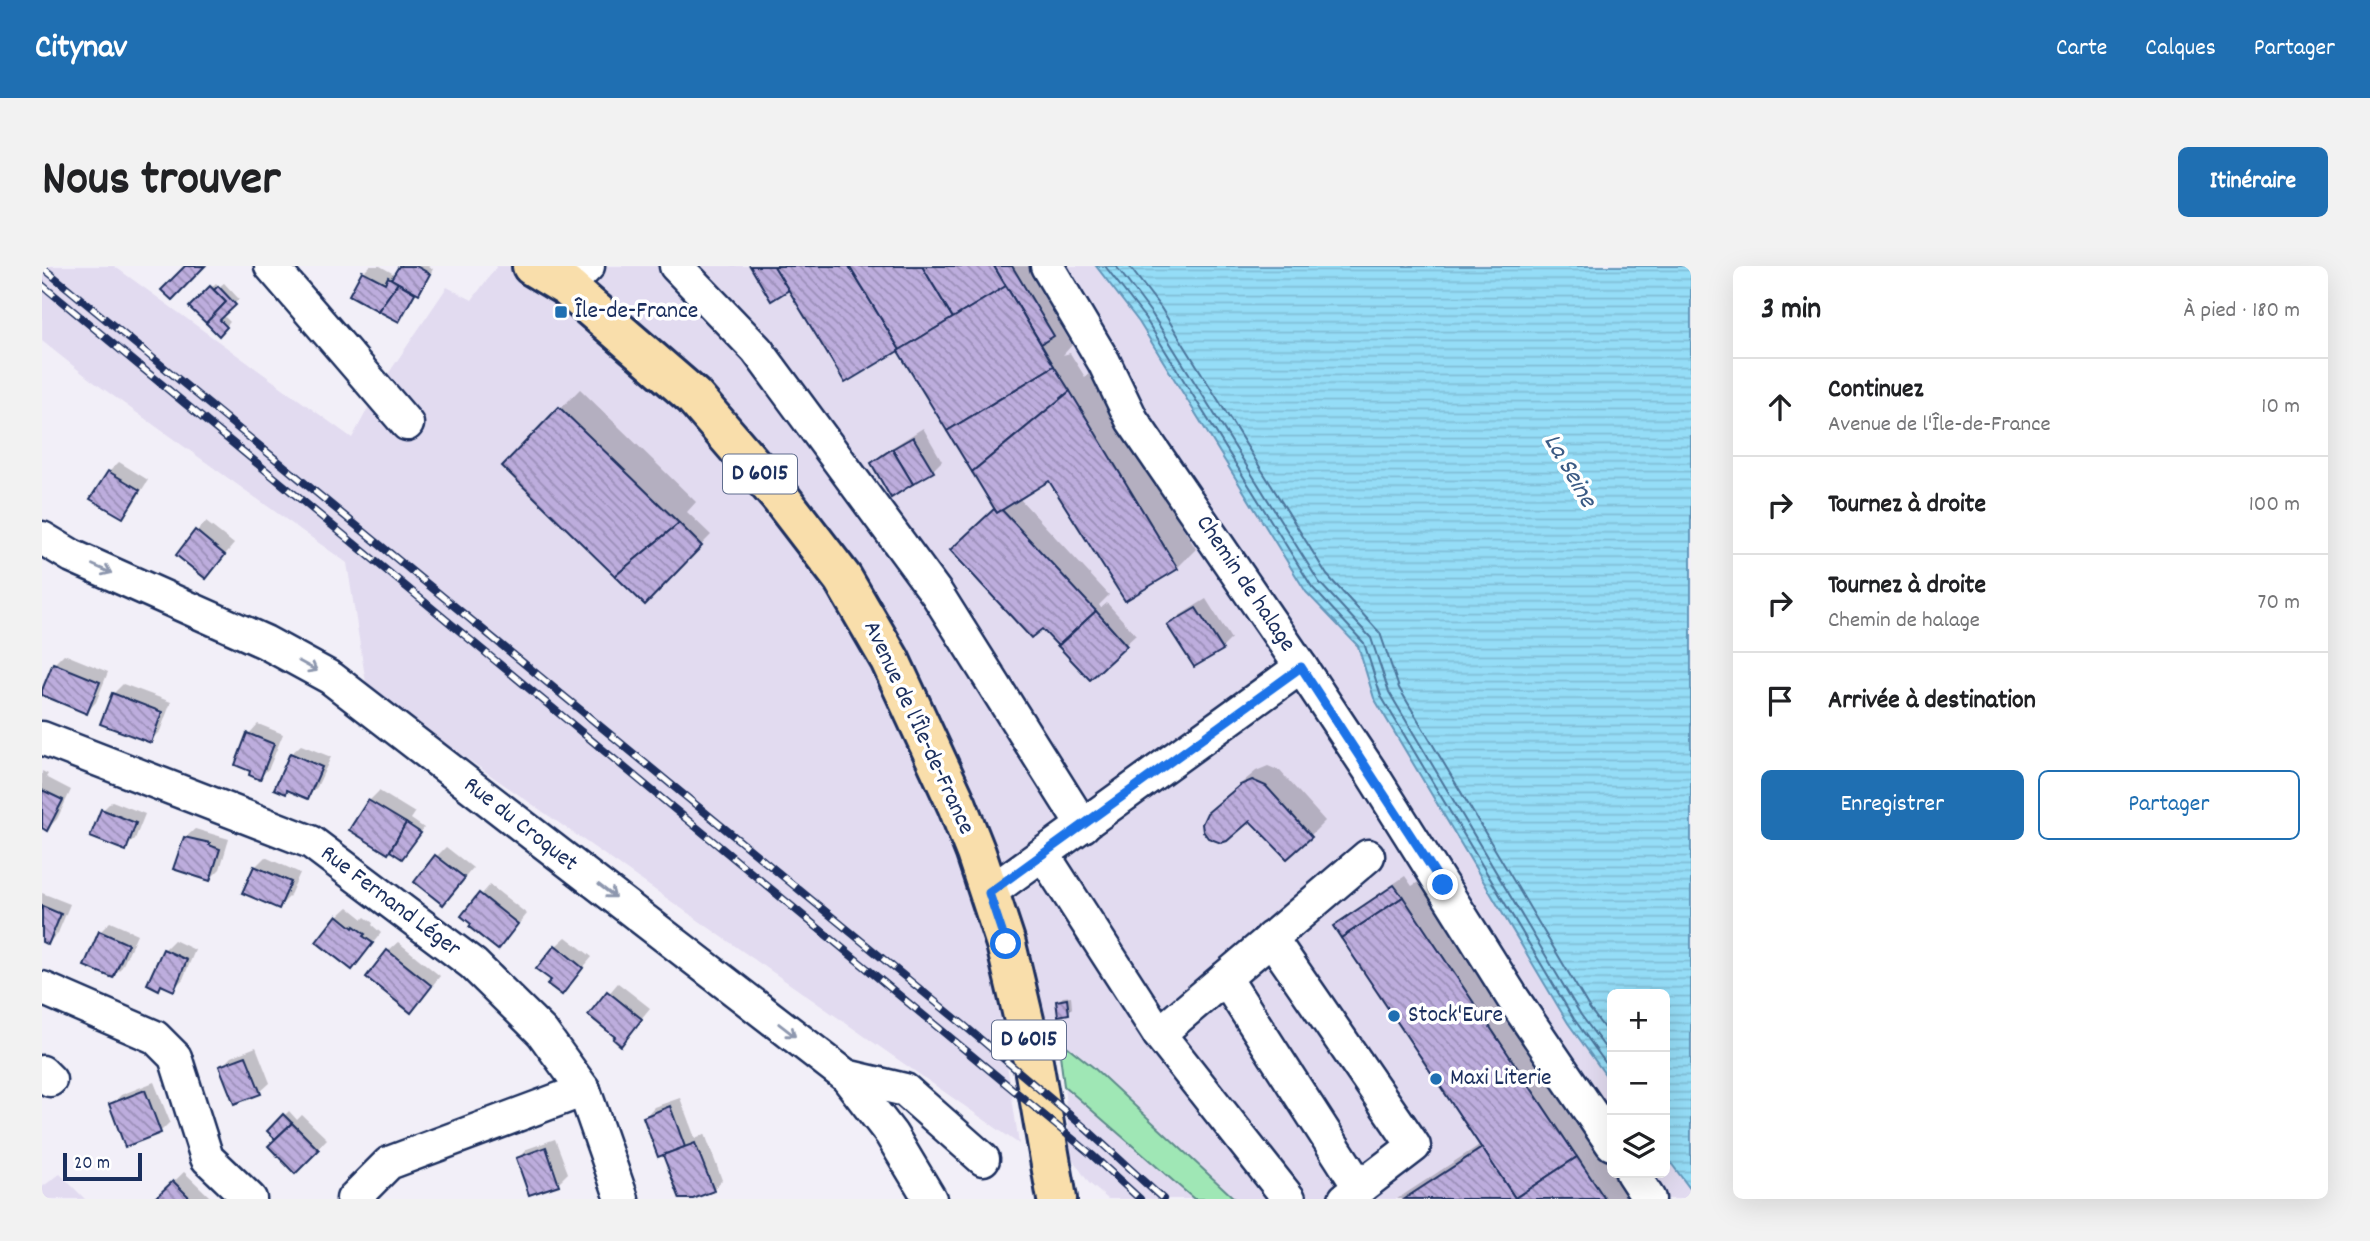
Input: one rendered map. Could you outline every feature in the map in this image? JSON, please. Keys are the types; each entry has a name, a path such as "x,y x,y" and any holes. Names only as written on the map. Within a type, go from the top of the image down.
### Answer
{"main road":[{"name":"Avenue de l'Île-de-France","path":"532,266 577,277 693,396 780,497 843,579 890,660 957,804 1006,944 1019,997 1057,1196"}],"street":[{"path":"271,266 407,424"},
{"path":"676,266 757,350 937,594 1083,826"},
{"name":"Chemin de halage","path":"1047,266 1104,362 1132,420 1301,667 1414,839 1514,1000 1607,1137"},
{"name":"Rue du Croquet","path":"42,538 72,556 265,642 331,678 846,1076 891,1134 930,1199"},
{"path":"989,893 1301,667"},
{"name":"Rue Fernand Léger","path":"42,738 311,842 473,964 542,1032 584,1090 622,1199"},
{"path":"1043,855 1159,1034 1289,1199"},
{"path":"1159,1034 1368,856"},
{"path":"1225,978 1352,1193 1414,1146 1271,938"},
{"path":"42,988 155,1037 175,1057 207,1158 250,1199"},
{"path":"846,1076 905,1090 983,1159"},
{"path":"353,1199 389,1163 584,1090"},
{"path":"1635,1178 1649,1199"}],"shaded area":[{"path":"42,266 114,266 352,438 380,386 447,287 472,300 497,266 1096,266 1139,322 1306,592 1358,646 1374,698 1568,1023 1607,1077 1607,1178 1670,1178 1670,1162 1691,1190 1691,1199 1235,1199 1093,1067 997,997 1019,1144 367,689 347,563 91,380 42,341"},
{"path":"1064,1086 1194,1199 1108,1199 1089,1183 1071,1157"},
{"path":"60,1174 85,1199 42,1199 42,1187"}],"green space":[{"path":"1058,1039 1093,1067 1235,1199 1194,1199 1064,1086"}],"water":[{"name":"La Seine","path":"1096,266 1691,266 1691,1190 1670,1162 1670,989 1607,989 1607,1077 1568,1023 1374,698 1358,646 1306,592 1139,322"}],"building":[{"path":"185,266 205,266 172,300 161,290"},
{"path":"399,266 416,266 430,274 419,294 391,279"},
{"path":"750,266 774,266 789,290 771,301"},
{"path":"774,266 849,266 900,350 845,383"},
{"path":"849,266 922,266 953,318 900,350"},
{"path":"922,266 994,266 1006,286 953,318"},
{"path":"994,266 1012,266 1054,336 1041,344"},
{"path":"362,271 385,283 388,277 398,283 378,311 349,295"},
{"path":"398,283 415,293 399,322 378,311"},
{"path":"210,286 226,302 206,323 189,307"},
{"path":"218,286 236,305 220,320 227,327 219,336 206,323 226,302 214,290"},
{"path":"1006,286 1054,366 947,431 898,351"},
{"path":"1054,366 1070,391 972,472 947,431"},
{"path":"1070,391 1178,569 1125,601 1049,481 997,513 972,472"},
{"path":"559,407 679,523 615,576 502,466"},
{"path":"913,437 934,472 913,484 892,449"},
{"path":"892,449 913,484 891,498 871,463"},
{"path":"108,471 140,490 123,518 90,499"},
{"path":"994,509 997,513 1002,510 1096,611 1058,646 1042,629 1031,638 950,550"},
{"path":"679,523 702,546 645,605 615,576"},
{"path":"195,530 225,555 206,579 176,555"},
{"path":"1196,608 1223,650 1194,667 1167,625"},
{"path":"1096,611 1127,646 1090,680 1058,646"},
{"path":"53,663 100,682 87,714 42,695"},
{"path":"112,693 162,712 151,743 100,724"},
{"path":"247,733 274,744 260,780 249,775 250,771 235,765"},
{"path":"290,753 322,767 308,799 287,790 286,794 274,789"},
{"path":"1252,780 1266,786 1312,837 1287,859 1250,821 1221,843 1208,838 1203,831 1202,824 1207,813 1240,785"},
{"path":"42,790 63,800 47,831 42,828"},
{"path":"368,800 406,823 388,854 349,830"},
{"path":"101,809 136,823 126,851 90,837"},
{"path":"406,823 421,833 402,859 390,851"},
{"path":"184,837 210,843 209,845 220,849 210,881 173,869"},
{"path":"435,855 465,878 443,905 414,882"},
{"path":"254,866 291,882 279,909 242,893"},
{"path":"1394,885 1403,897 1341,938 1333,926"},
{"path":"479,893 518,924 498,950 469,927 471,924 461,916"},
{"path":"1403,897 1577,1157 1515,1198 1341,938"},
{"path":"42,906 61,914 48,945 42,942"},
{"path":"337,915 365,934 363,936 373,943 352,970 316,942"},
{"path":"99,931 128,944 113,978 84,966"},
{"path":"555,945 583,968 562,995 547,984 551,980 536,969"},
{"path":"163,949 187,960 174,991 161,985 159,990 147,984"},
{"path":"387,950 432,986 411,1013 366,977"},
{"path":"607,991 642,1019 621,1046 613,1039 615,1037 588,1015"},
{"path":"1067,999 1069,1014 1058,1016 1056,1001"},
{"path":"246,1056 261,1094 234,1104 219,1066"},
{"path":"145,1090 161,1133 125,1147 109,1104"},
{"path":"670,1106 685,1147 658,1157 643,1117"},
{"path":"283,1114 292,1123 275,1139 267,1131"},
{"path":"292,1123 319,1150 295,1174 268,1146"},
{"path":"695,1143 714,1191 693,1199 680,1199 663,1155"},
{"path":"546,1147 559,1185 529,1195 516,1158"},
{"path":"1482,1148 1515,1198 1577,1157 1605,1199 1404,1199"},
{"path":"173,1181 191,1199 154,1199"}],"railway":[{"path":"42,267 966,1027 1084,1127 1163,1199"},
{"path":"42,285 1092,1155 1140,1199"}],"place":[{"name":"Île-de-France","path":"561,312"},
{"name":"Stock'Eure","path":"1394,1016"},
{"name":"Maxi Literie","path":"1436,1079"}],"route":[{"path":"1006,944 989,893 1301,667 1443,885"}]}
